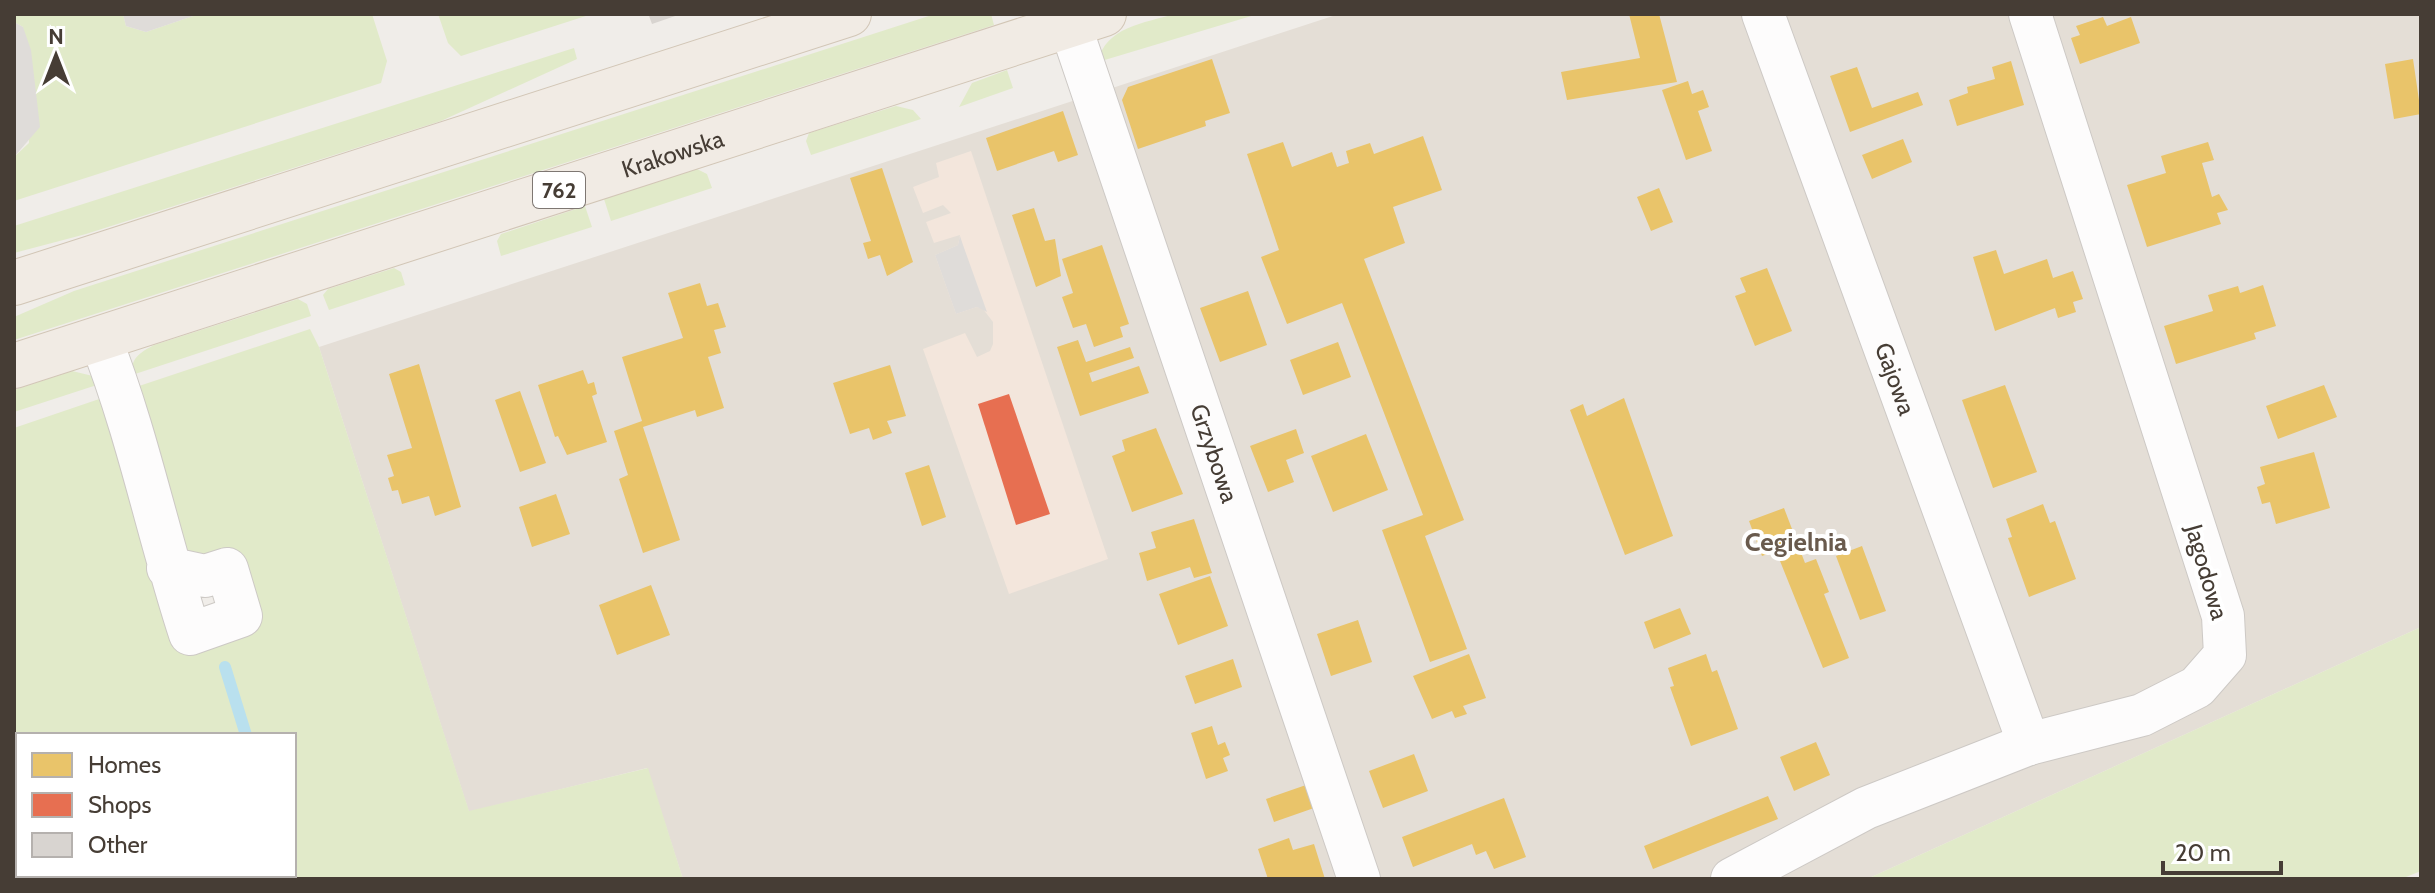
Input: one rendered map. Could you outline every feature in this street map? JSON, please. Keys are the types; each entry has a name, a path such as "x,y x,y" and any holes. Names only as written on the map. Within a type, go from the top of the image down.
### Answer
{"main road":[{"path":"14,283 849,14"},
{"name":"Krakowska","path":"14,366 1087,20"}],"street":[{"name":"Gajowa","path":"1763,14 2029,744"},
{"name":"Jagodowa","path":"1732,879 1866,808 2029,744 2142,715 2197,687 2225,655 2223,616 2030,14"},
{"name":"Grzybowa","path":"1087,20 1359,879"},
{"path":"100,338 118,385 168,568"}],"shaded area":[{"path":"123,14 199,14 146,32 126,26"},
{"path":"1339,14 2421,14 2421,627 1867,879 683,879 647,768 469,812 319,347"},
{"path":"14,22 23,27 31,50 40,127 14,157"},
{"path":"971,151 1108,559 1009,594 923,349 965,333 977,357 990,351 993,344 993,322 983,309 977,307 956,314 935,255 958,245 960,235 934,243 926,222 951,213 943,205 923,213 913,187 939,177 936,163"},
{"path":"960,236 987,312 977,307 956,314 935,255 958,245"}],"green space":[{"path":"14,14 123,14 126,26 146,32 199,14 372,14 387,61 381,83 14,201 14,157 29,143 23,27 14,22"},
{"path":"438,14 592,14 461,56 448,43"},
{"path":"935,14 991,14 994,25 14,340 14,317 74,291"},
{"path":"1174,14 1258,14 1098,62 1102,50 1117,34"},
{"path":"574,48 577,59 441,121 86,234 14,253 14,226"},
{"path":"1007,70 1013,88 959,107 972,83"},
{"path":"896,106 913,110 921,119 811,155 806,141 809,133"},
{"path":"697,169 707,174 712,188 611,221 604,199"},
{"path":"585,206 592,227 501,256 497,241 501,234"},
{"path":"394,268 401,272 405,285 329,310 323,295 328,289"},
{"path":"298,299 307,304 311,316 132,375 135,360 154,345"},
{"path":"310,329 319,347 469,811 648,768 683,879 14,879 14,428 111,395 185,648 255,627 183,559 127,390"},
{"path":"72,371 97,377 103,383 14,412 14,390"},
{"path":"2421,627 2421,871 2401,879 1867,879"}],"building: Homes":[{"path":"1629,14 1659,14 1677,82 1567,100 1561,72 1640,58"},
{"path":"2103,17 2107,26 2131,17 2140,43 2080,64 2071,38 2080,35 2076,26"},
{"path":"1212,59 1230,113 1205,121 1206,126 1138,149 1122,100 1128,87"},
{"path":"2413,59 2421,114 2394,119 2385,64"},
{"path":"2011,61 2024,105 1957,126 1949,100 1968,93 1967,87 1995,79 1992,67"},
{"path":"1857,67 1872,108 1918,92 1923,105 1850,132 1830,76"},
{"path":"1688,81 1692,94 1703,90 1709,107 1698,111 1712,151 1686,160 1662,90"},
{"path":"1063,111 1078,155 1058,162 1054,151 997,171 986,138"},
{"path":"1423,136 1442,190 1393,207 1405,243 1364,259 1464,520 1425,536 1467,649 1430,662 1382,530 1423,515 1342,303 1287,324 1261,257 1279,250 1247,154 1283,142 1292,167 1332,152 1337,167 1349,163 1346,151 1370,143 1374,154"},
{"path":"1903,139 1912,162 1872,179 1862,155"},
{"path":"2208,142 2214,160 2202,163 2212,197 2219,194 2228,210 2217,213 2221,224 2147,247 2127,185 2166,173 2161,156"},
{"path":"882,168 913,262 887,276 880,255 868,259 863,243 871,241 850,178"},
{"path":"1659,188 1673,222 1651,231 1637,197"},
{"path":"1034,208 1045,241 1055,239 1061,276 1036,287 1012,215"},
{"path":"1102,245 1129,324 1120,327 1123,337 1094,347 1086,324 1073,328 1062,297 1073,293 1062,259"},
{"path":"1996,250 2004,274 2047,259 2053,278 2073,271 2083,299 2073,302 2076,312 2058,318 2055,308 1995,331 1973,257"},
{"path":"1767,268 1792,331 1755,346 1735,296 1746,292 1740,278"},
{"path":"700,283 707,306 718,303 726,327 714,330 721,353 708,357 724,408 697,417 695,410 643,427 680,540 643,553 619,479 628,475 614,431 642,421 622,357 683,338 668,293"},
{"path":"2263,285 2276,326 2254,333 2256,339 2176,364 2164,326 2213,311 2208,295 2238,286 2240,293"},
{"path":"1248,291 1267,345 1220,362 1200,308"},
{"path":"1078,340 1086,362 1130,347 1134,358 1089,373 1092,382 1139,366 1149,393 1080,416 1057,347"},
{"path":"1338,342 1351,377 1303,395 1290,360"},
{"path":"419,364 461,507 435,516 429,496 402,504 398,490 392,491 388,478 394,476 387,455 412,448 389,374"},
{"path":"890,365 906,416 887,421 892,433 873,440 869,428 850,434 833,383"},
{"path":"583,370 588,384 594,382 597,394 592,396 607,442 567,455 558,436 555,437 538,385"},
{"path":"2005,385 2037,472 1993,488 1962,400"},
{"path":"2324,385 2337,417 2278,439 2266,406"},
{"path":"520,391 546,463 520,472 495,400"},
{"path":"1624,398 1673,536 1625,555 1570,410 1583,404 1587,416"},
{"path":"1156,428 1183,494 1132,512 1112,456 1125,451 1122,440"},
{"path":"1296,429 1304,453 1286,460 1294,482 1268,492 1250,446"},
{"path":"1366,434 1388,490 1333,512 1311,456"},
{"path":"2314,452 2330,508 2276,524 2270,502 2262,504 2257,487 2265,484 2260,467"},
{"path":"929,465 946,517 922,526 905,473"},
{"path":"556,494 570,534 532,547 519,507"},
{"path":"2043,504 2050,523 2055,521 2076,579 2029,597 2008,538 2012,537 2006,519"},
{"path":"1784,508 1805,563 1816,559 1829,592 1824,594 1849,658 1823,668 1776,551 1762,556 1749,521"},
{"path":"1194,519 1212,573 1194,578 1190,567 1147,581 1139,553 1156,548 1151,532"},
{"path":"1862,546 1886,611 1860,620 1836,556"},
{"path":"1210,576 1228,626 1178,645 1159,594"},
{"path":"651,585 670,635 617,655 599,605"},
{"path":"1680,608 1691,634 1654,649 1644,622"},
{"path":"1358,620 1372,662 1331,676 1317,634"},
{"path":"1469,654 1486,698 1463,706 1467,714 1455,718 1452,711 1432,719 1413,676"},
{"path":"1706,654 1712,672 1717,670 1738,729 1691,746 1670,687 1674,686 1668,668"},
{"path":"1233,659 1242,687 1195,704 1185,676"},
{"path":"1212,726 1218,745 1225,742 1230,755 1223,758 1228,771 1206,779 1191,733"},
{"path":"1816,742 1830,775 1794,791 1780,757"},
{"path":"1414,754 1428,791 1383,808 1369,771"},
{"path":"1306,785 1314,808 1274,822 1266,799"},
{"path":"1768,796 1778,819 1653,869 1644,846"},
{"path":"1504,798 1526,857 1494,869 1486,851 1476,855 1472,844 1413,867 1402,837"},
{"path":"1289,838 1293,850 1314,844 1325,879 1268,879 1258,849"}],"building: Shops":[{"path":"1009,394 1050,514 1016,525 978,404"}],"building: Other":[{"path":"654,14 681,14 652,24 649,16"}],"waterway":[{"path":"225,667 245,733"}],"district":[{"name":"Cegielnia","path":"1796,542"}]}
